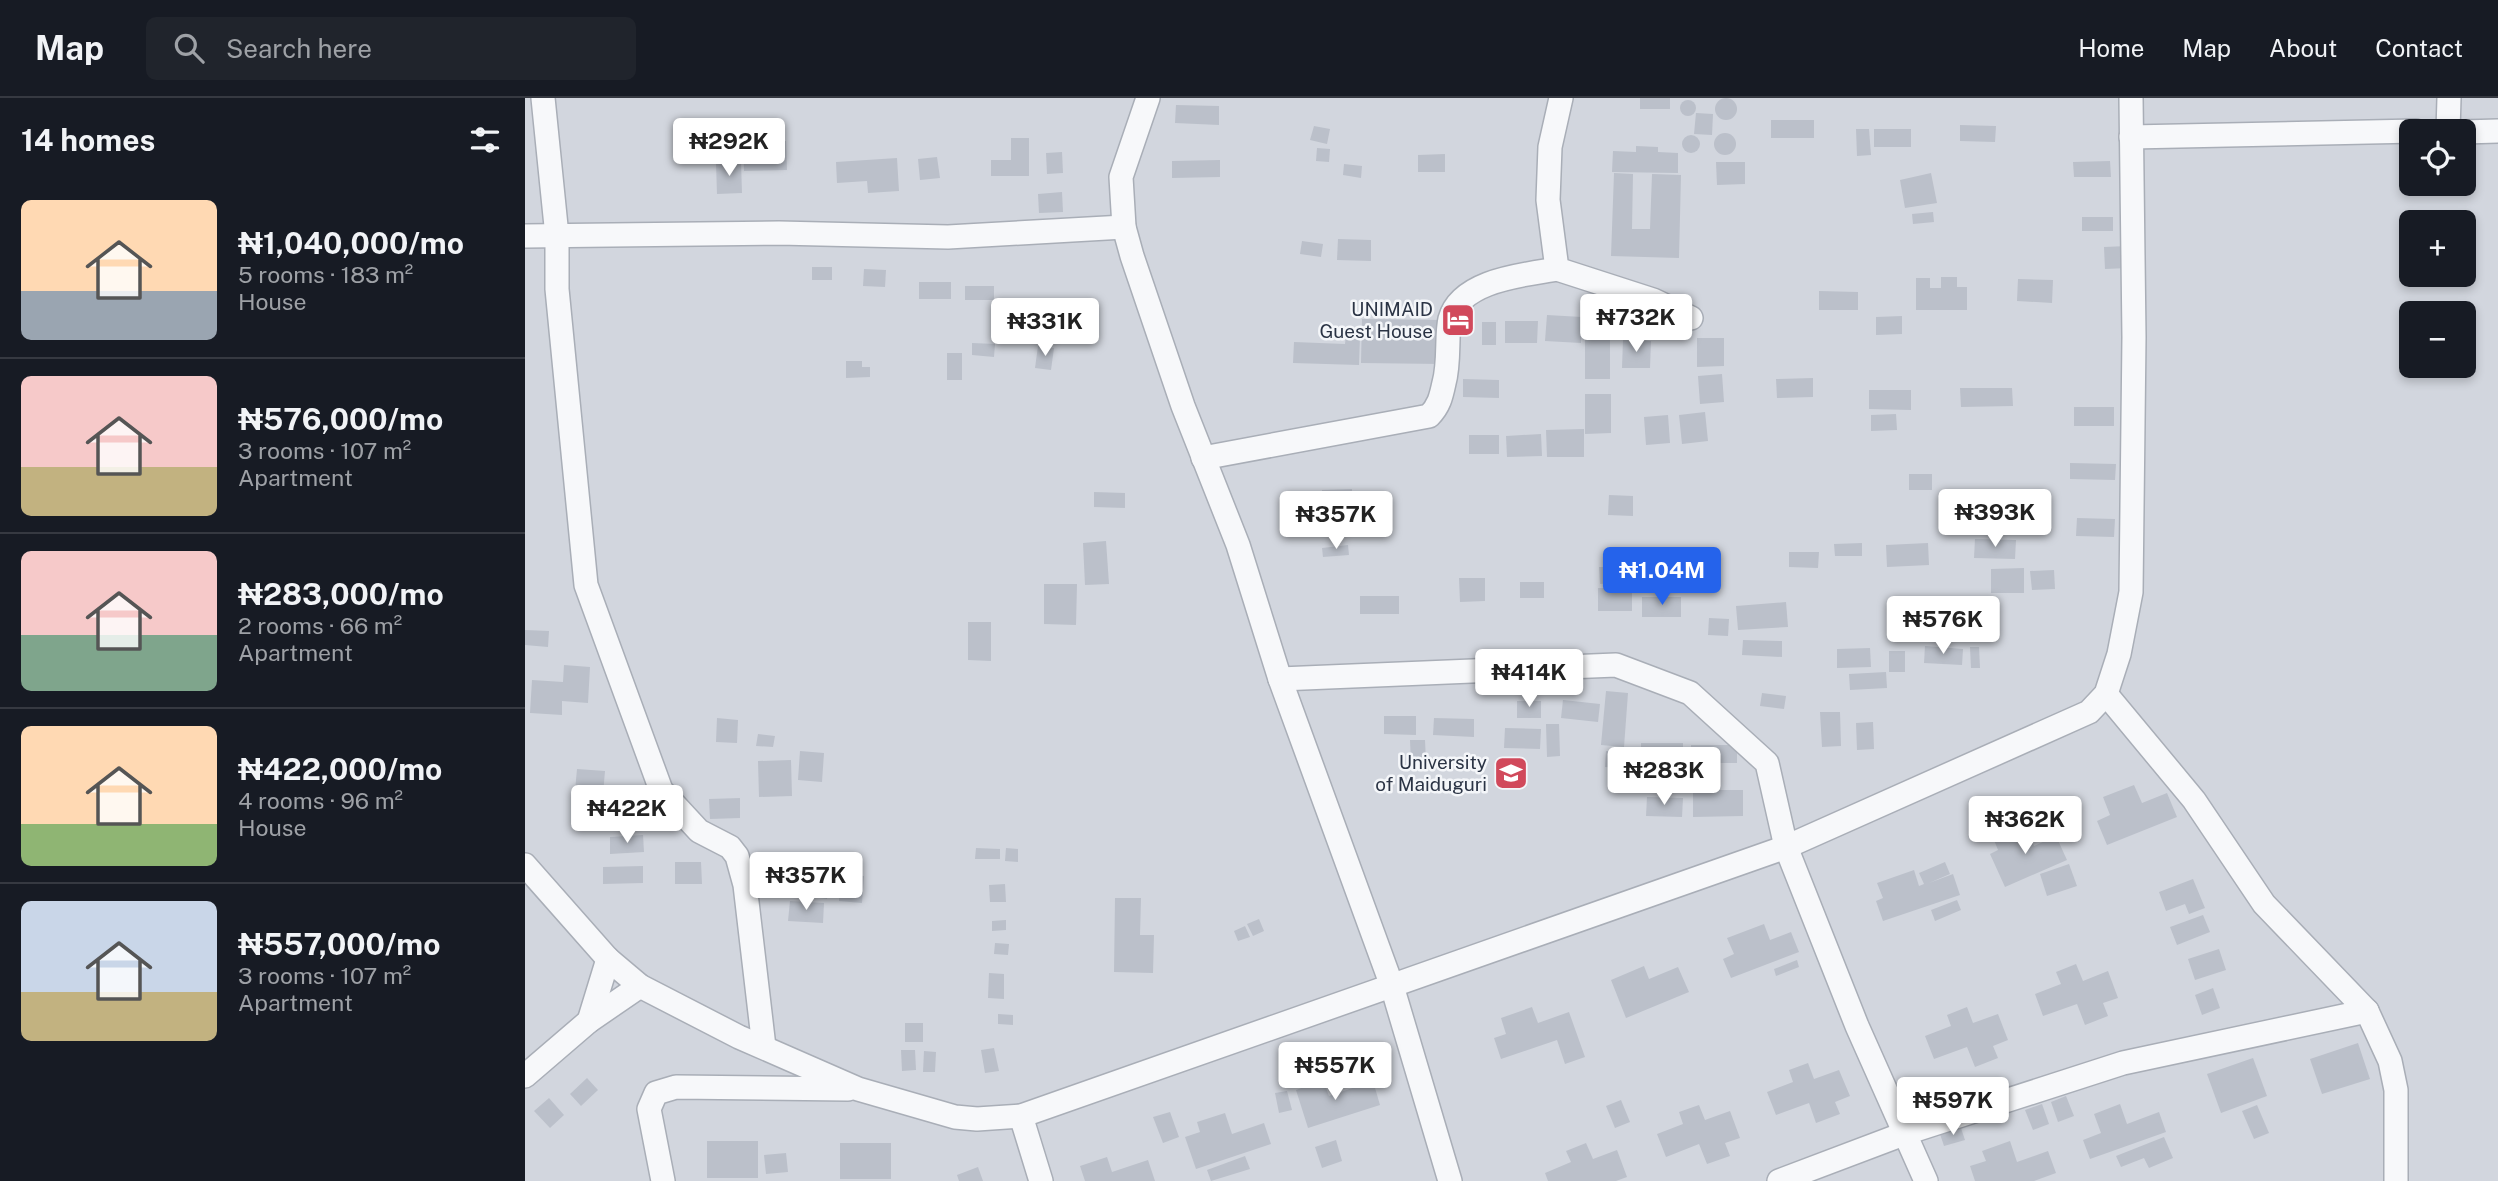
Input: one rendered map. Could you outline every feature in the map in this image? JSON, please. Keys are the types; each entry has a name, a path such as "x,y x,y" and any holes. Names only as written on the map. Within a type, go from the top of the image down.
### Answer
{"street":[{"path":"543,98 557,236 557,289 586,586 637,732 661,790 699,831 730,847 737,856 745,885 764,1047"},
{"path":"1148,98 1121,177 1124,227 1203,458 1238,545 1280,679 1392,986 1450,1181"},
{"path":"1557,269 1548,200 1550,147 1561,98"},
{"path":"525,865 608,958 640,986 764,1047 859,1089 955,1117 977,1119 1021,1116 1786,847 2089,712 2106,694 2119,654 2131,592 2134,337 2130,98"},
{"path":"2448,119 2449,98"},
{"path":"2130,137 2399,131"},
{"path":"2476,132 2498,131"},
{"path":"525,236 779,233 948,237 1124,227"},
{"path":"1203,458 1429,416 1438,408 1450,362 1450,318 1472,290 1517,276 1557,269 1653,300 1691,317"},
{"path":"1280,679 1616,665 1690,693 1767,763 1786,847 1857,1027 1926,1181"},
{"path":"2106,694 2194,800 2264,904 2367,1011 2390,1061 2396,1090 2396,1181"},
{"path":"589,1021 608,958"},
{"path":"525,1076 589,1021 640,986"},
{"path":"1779,1181 1906,1133 2123,1063 2367,1011"},
{"path":"663,1181 649,1109 656,1093 676,1087 859,1089"},
{"path":"1021,1116 1041,1181"}],"shaded area":[{"name":"University of Maiduguri","path":"525,98 2498,98 2498,1181 525,1181"}],"building":[{"path":"1640,98 1670,98 1670,109 1640,109"},
{"path":"1726,98 1734,101 1737,109 1734,117 1726,120 1718,117 1715,109 1718,101"},
{"path":"1688,100 1694,102 1694,114 1688,116 1682,114 1680,108 1682,102"},
{"path":"1176,105 1219,106 1219,125 1175,123"},
{"path":"1696,113 1713,114 1712,135 1694,134"},
{"path":"1771,120 1814,120 1814,138 1771,138"},
{"path":"1960,125 1996,126 1995,142 1960,141"},
{"path":"1314,126 1330,129 1327,144 1310,140"},
{"path":"1856,129 1869,129 1871,155 1857,156"},
{"path":"1874,129 1911,129 1911,147 1874,147"},
{"path":"1725,133 1733,136 1736,144 1733,152 1725,155 1717,152 1714,144 1717,136"},
{"path":"1687,135 1695,135 1700,144 1698,151 1687,153 1682,148 1682,140"},
{"path":"1011,138 1029,138 1029,176 991,176 991,160 1011,160"},
{"path":"786,141 787,170 744,171 743,142"},
{"path":"1636,146 1658,147 1658,152 1678,153 1678,173 1612,172 1613,151 1636,152"},
{"path":"1317,148 1330,149 1329,162 1316,161"},
{"path":"1062,152 1063,173 1047,174 1046,153"},
{"path":"1445,154 1445,172 1418,172 1418,155"},
{"path":"937,157 940,178 920,180 918,159"},
{"path":"897,158 899,191 868,193 867,181 837,183 836,162"},
{"path":"1220,160 1220,177 1172,178 1172,161"},
{"path":"2110,161 2111,177 2074,177 2073,162"},
{"path":"741,162 742,193 717,194 716,163"},
{"path":"1716,162 1745,162 1745,184 1717,185"},
{"path":"1344,164 1362,166 1361,178 1343,175"},
{"path":"1614,173 1633,174 1632,229 1650,229 1652,174 1681,175 1679,258 1611,256"},
{"path":"1931,173 1937,203 1905,208 1900,180"},
{"path":"1062,192 1063,212 1039,213 1038,194"},
{"path":"1933,212 1934,222 1913,224 1912,214"},
{"path":"2082,217 2113,217 2113,231 2082,231"},
{"path":"1338,239 1371,240 1371,261 1337,260"},
{"path":"1302,241 1323,244 1321,257 1300,254"},
{"path":"2128,246 2128,268 2105,269 2104,247"},
{"path":"812,267 832,267 832,280 812,280"},
{"path":"864,269 886,270 885,287 863,286"},
{"path":"1941,277 1957,277 1957,287 1967,287 1967,310 1916,310 1916,278 1930,278 1930,288 1941,288"},
{"path":"2018,279 2053,280 2052,303 2017,301"},
{"path":"919,282 951,282 951,299 919,299"},
{"path":"965,286 994,286 994,300 965,300"},
{"path":"1819,291 1858,292 1858,310 1819,310"},
{"path":"1547,315 1582,317 1581,343 1545,341"},
{"path":"1902,316 1902,334 1876,335 1876,317"},
{"path":"1362,319 1442,320 1441,364 1361,363"},
{"path":"1505,321 1538,321 1537,343 1505,343"},
{"path":"1482,322 1496,322 1496,345 1482,345"},
{"path":"1045,332 1061,333 1060,343 1045,342"},
{"path":"1346,335 1360,336 1359,365 1293,363 1294,342 1345,344"},
{"path":"1697,338 1724,338 1724,366 1697,367"},
{"path":"1585,340 1610,340 1610,379 1585,379"},
{"path":"1623,340 1651,341 1650,368 1622,368"},
{"path":"972,343 995,344 994,357 972,355"},
{"path":"1038,346 1054,348 1051,370 1035,368"},
{"path":"947,353 962,353 962,380 947,380"},
{"path":"846,361 862,361 862,367 870,367 870,377 846,378"},
{"path":"1722,374 1724,402 1700,404 1698,376"},
{"path":"1813,378 1813,397 1777,398 1776,379"},
{"path":"1463,379 1499,380 1499,398 1463,397"},
{"path":"1960,388 2012,388 2013,406 1961,407"},
{"path":"1869,390 1911,390 1911,410 1869,409"},
{"path":"1585,394 1611,394 1611,433 1585,434"},
{"path":"2074,407 2114,407 2114,426 2074,426"},
{"path":"1705,412 1708,441 1682,444 1679,415"},
{"path":"1896,414 1897,430 1871,431 1871,415"},
{"path":"1668,415 1670,443 1646,445 1644,417"},
{"path":"1584,429 1584,457 1547,457 1546,430"},
{"path":"1541,434 1542,456 1507,457 1506,436"},
{"path":"1469,435 1499,435 1499,454 1469,454"},
{"path":"2070,463 2116,464 2115,480 2070,479"},
{"path":"1909,474 1932,474 1932,490 1909,490"},
{"path":"1352,489 1352,501 1322,502 1322,490"},
{"path":"1094,492 1125,493 1125,508 1094,507"},
{"path":"1609,495 1633,496 1633,516 1608,515"},
{"path":"2077,518 2115,519 2114,537 2076,536"},
{"path":"1975,539 2016,540 2015,559 1974,558"},
{"path":"1106,541 1109,584 1085,585 1083,543"},
{"path":"1862,543 1862,556 1835,556 1834,544"},
{"path":"1928,543 1929,565 1887,567 1886,545"},
{"path":"1348,545 1349,555 1323,557 1322,548"},
{"path":"1789,552 1819,552 1818,568 1789,567"},
{"path":"1599,567 1616,567 1616,583 1600,584"},
{"path":"2024,568 2024,593 1991,593 1991,569"},
{"path":"2054,570 2055,589 2032,590 2030,571"},
{"path":"1459,578 1485,578 1485,601 1460,602"},
{"path":"1520,582 1544,582 1544,598 1520,598"},
{"path":"1044,584 1077,584 1076,625 1044,624"},
{"path":"1598,588 1632,589 1632,611 1598,611"},
{"path":"1360,596 1399,596 1399,614 1360,614"},
{"path":"1642,597 1681,597 1681,617 1642,617"},
{"path":"1786,602 1788,627 1738,630 1736,606"},
{"path":"1709,618 1729,619 1728,636 1708,635"},
{"path":"968,622 991,622 991,661 968,660"},
{"path":"525,630 549,631 548,647 525,645"},
{"path":"1743,640 1782,641 1782,657 1742,655"},
{"path":"1925,646 1963,649 1962,665 1924,663"},
{"path":"1970,647 1979,647 1980,668 1971,668"},
{"path":"1870,648 1871,667 1837,668 1837,649"},
{"path":"1889,651 1905,651 1905,672 1889,672"},
{"path":"564,665 590,667 588,703 562,701 562,715 530,713 532,680 563,682"},
{"path":"1886,672 1887,688 1850,690 1849,674"},
{"path":"1606,691 1628,693 1624,747 1601,745"},
{"path":"1762,693 1786,696 1784,709 1760,706"},
{"path":"1563,700 1600,704 1598,722 1561,718"},
{"path":"1517,701 1541,701 1541,718 1517,718"},
{"path":"1820,712 1840,712 1841,746 1822,747"},
{"path":"1384,716 1416,716 1416,735 1384,734"},
{"path":"717,718 738,720 737,743 716,742"},
{"path":"1434,718 1474,719 1474,737 1433,735"},
{"path":"1873,722 1874,749 1857,750 1856,723"},
{"path":"1546,724 1559,724 1560,756 1547,757"},
{"path":"1505,728 1541,729 1540,749 1504,748"},
{"path":"758,734 775,736 773,747 756,746"},
{"path":"1410,740 1425,740 1426,762 1411,763"},
{"path":"1641,743 1683,743 1683,759 1641,759"},
{"path":"1691,745 1737,745 1737,763 1691,763"},
{"path":"800,751 824,753 822,782 798,780"},
{"path":"1606,751 1620,752 1619,768 1605,767"},
{"path":"791,760 792,796 759,797 758,761"},
{"path":"1506,765 1524,765 1524,776 1507,776"},
{"path":"1702,768 1720,769 1719,779 1701,778"},
{"path":"577,769 605,771 603,794 575,791"},
{"path":"2134,785 2142,803 2167,793 2177,817 2107,845 2097,821 2110,815 2103,797"},
{"path":"1693,790 1743,790 1743,816 1693,817"},
{"path":"1647,797 1683,798 1682,817 1646,816"},
{"path":"740,798 740,818 710,819 709,799"},
{"path":"2026,826 2034,846 2056,836 2067,860 2005,887 1990,854 1998,850 1994,840"},
{"path":"643,835 644,852 610,854 610,837"},
{"path":"976,848 1000,849 1000,859 975,859"},
{"path":"1006,848 1018,849 1018,862 1005,861"},
{"path":"675,862 701,862 702,884 675,884"},
{"path":"1945,862 1950,874 1929,883 1953,874 1960,895 1883,921 1876,901 1883,898 1877,883 1914,870 1919,886 1924,884 1919,873"},
{"path":"2069,864 2077,886 2047,896 2040,874"},
{"path":"643,866 643,883 603,884 603,867"},
{"path":"766,870 803,870 803,891 766,891"},
{"path":"841,875 864,876 862,903 839,901"},
{"path":"2193,879 2205,908 2189,914 2185,904 2166,911 2159,892"},
{"path":"813,881 829,882 827,899 811,897"},
{"path":"1005,884 1006,902 990,902 989,885"},
{"path":"1115,898 1141,898 1140,935 1154,935 1153,973 1114,972"},
{"path":"1957,900 1961,910 1935,921 1931,910"},
{"path":"790,901 824,903 823,923 788,921"},
{"path":"2203,915 2210,932 2177,945 2170,927"},
{"path":"1259,919 1264,931 1253,936 1247,924"},
{"path":"1006,920 1006,930 992,931 992,921"},
{"path":"1764,924 1770,940 1791,932 1799,952 1731,978 1723,959 1734,954 1727,938"},
{"path":"1245,926 1250,937 1238,941 1234,931"},
{"path":"995,943 1009,944 1008,955 994,954"},
{"path":"2219,949 2226,970 2195,980 2188,959"},
{"path":"1797,960 1799,967 1776,976 1774,969"},
{"path":"2076,964 2083,981 2108,971 2118,998 2103,1003 2108,1016 2085,1025 2077,1004 2043,1016 2035,994 2061,984 2056,972"},
{"path":"1644,966 1649,979 1678,967 1689,992 1626,1018 1611,980"},
{"path":"989,973 1004,974 1004,999 988,998"},
{"path":"2213,988 2220,1008 2202,1015 2195,995"},
{"path":"1532,1007 1538,1023 1569,1012 1585,1057 1565,1064 1557,1040 1501,1059 1494,1038 1506,1034 1501,1018"},
{"path":"1967,1007 1973,1023 1998,1014 2008,1040 1993,1046 1998,1058 1975,1067 1967,1047 1934,1059 1925,1036 1951,1026 1947,1015"},
{"path":"998,1014 1013,1015 1013,1025 998,1024"},
{"path":"905,1023 923,1023 923,1042 905,1042"},
{"path":"2358,1043 2370,1079 2322,1094 2310,1059"},
{"path":"994,1048 999,1071 985,1073 981,1050"},
{"path":"901,1050 915,1050 916,1070 902,1071"},
{"path":"924,1051 936,1052 935,1072 923,1072"},
{"path":"2253,1058 2267,1096 2221,1113 2207,1074"},
{"path":"1808,1063 1814,1079 1839,1070 1850,1096 1835,1102 1840,1114 1816,1123 1809,1103 1776,1115 1767,1092 1793,1082 1789,1070"},
{"path":"587,1078 598,1090 581,1106 570,1094"},
{"path":"1323,1080 1329,1096 1373,1081 1380,1105 1308,1128 1296,1090"},
{"path":"1287,1091 1292,1110 1279,1113 1275,1093"},
{"path":"2066,1096 2074,1116 2058,1122 2051,1102"},
{"path":"549,1098 564,1115 550,1128 534,1111"},
{"path":"1621,1100 1630,1122 1615,1128 1606,1106"},
{"path":"2042,1104 2049,1124 2033,1130 2025,1110"},
{"path":"2120,1104 2127,1124 2159,1112 2166,1132 2090,1159 2083,1140 2101,1133 2094,1114"},
{"path":"1699,1105 1705,1120 1730,1111 1740,1138 1725,1143 1730,1156 1707,1164 1699,1144 1666,1157 1657,1134 1683,1124 1679,1112"},
{"path":"2257,1105 2269,1133 2254,1139 2242,1111"},
{"path":"1170,1112 1179,1137 1163,1143 1153,1117"},
{"path":"1225,1113 1232,1134 1264,1123 1271,1144 1196,1169 1185,1137 1200,1132 1197,1122"},
{"path":"1961,1128 1965,1140 1944,1146 1940,1134"},
{"path":"2164,1137 2173,1158 2149,1168 2144,1158 2121,1167 2116,1156"},
{"path":"1336,1140 1342,1161 1322,1168 1315,1147"},
{"path":"707,1141 758,1141 758,1178 707,1178"},
{"path":"2010,1141 2017,1162 2048,1151 2056,1173 2034,1181 1975,1181 1970,1166 1986,1161 1982,1151"},
{"path":"840,1143 891,1143 891,1179 840,1179"},
{"path":"1586,1143 1593,1159 1617,1150 1627,1177 1616,1181 1548,1181 1545,1173 1571,1162 1566,1151"},
{"path":"786,1153 788,1172 766,1174 764,1155"},
{"path":"1245,1156 1250,1169 1211,1181 1207,1170"},
{"path":"1107,1157 1112,1172 1148,1160 1155,1181 1085,1181 1080,1166"},
{"path":"978,1167 983,1181 959,1181 957,1175"}],"place":[{"name":"UNIMAID Guest House","path":"1458,320"},
{"name":"University of Maiduguri","path":"1511,773"}]}
